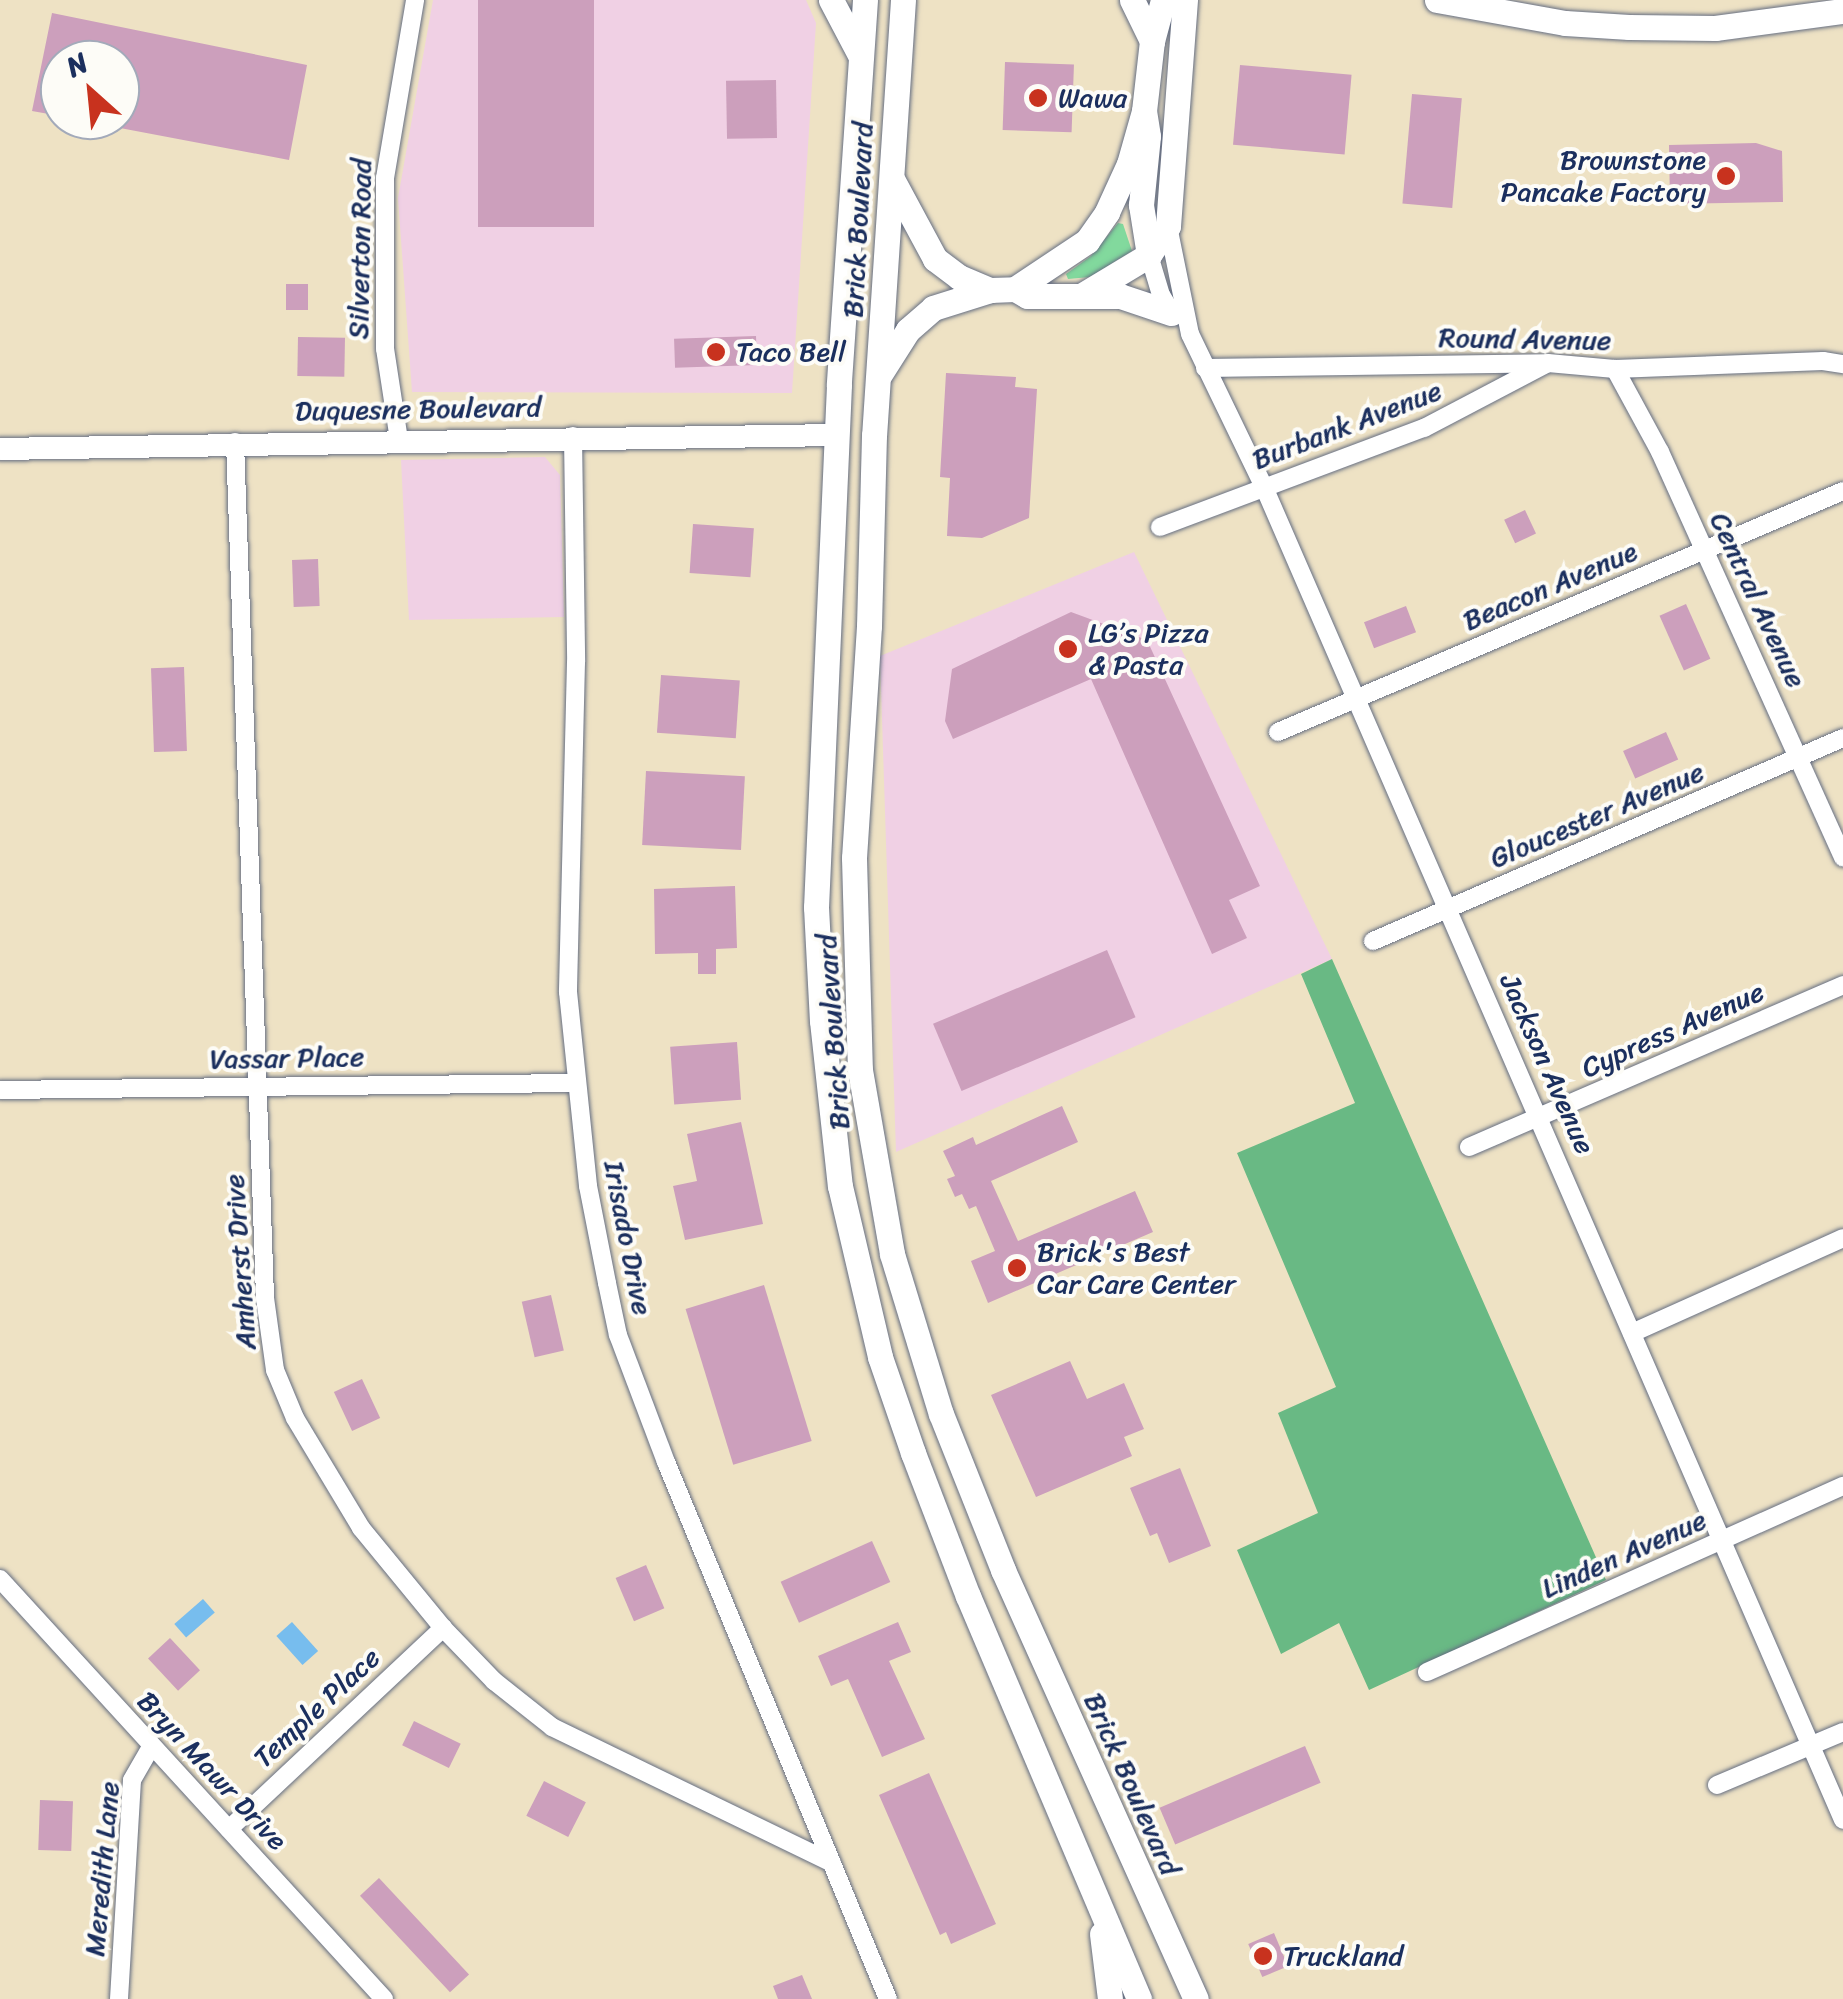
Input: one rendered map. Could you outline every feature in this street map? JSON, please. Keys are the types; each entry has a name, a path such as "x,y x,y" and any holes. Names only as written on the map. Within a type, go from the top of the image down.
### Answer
{"main road":[{"path":"830,0 860,57"},
{"name":"Brick Boulevard","path":"865,0 837,435 816,906 822,1021 840,1186 880,1357 913,1453 1099,1909 1140,1999"},
{"name":"Brick Boulevard","path":"902,0 854,858 860,1070 892,1254 941,1414 1003,1570 1196,1999"},
{"path":"1132,0 1152,40"},
{"name":"Jackson Avenue","path":"1149,255 1141,205 1148,136 1144,111 1152,40 1164,0"},
{"name":"Jackson Avenue","path":"1168,226 1185,0"},
{"path":"1437,0 1564,23 1629,27 1715,28 1843,11"},
{"path":"879,375 919,318 948,302 1002,289 1087,240 1107,212 1129,164 1144,111"},
{"path":"890,176 935,260 958,277 1027,296 1136,299 1171,312"},
{"path":"1080,296 1149,255 1168,226"},
{"path":"1099,1909 1110,1999"}],"street":[{"name":"Silverton Road","path":"399,440 385,349 385,178 415,0"},
{"name":"Jackson Avenue","path":"1168,226 1190,334 1264,487 1843,1820"},
{"name":"Jackson Avenue","path":"1149,255 1171,312 1190,334"},
{"name":"Round Avenue","path":"1205,368 1548,363 1615,369 1823,360 1843,364"},
{"name":"Burbank Avenue","path":"1160,527 1424,428 1548,363"},
{"name":"Central Avenue","path":"1615,369 1660,452 1843,858"},
{"name":"Duquesne Boulevard","path":"0,448 573,436 837,435"},
{"name":"Irisado Drive","path":"573,436 576,662 568,992 588,1186 618,1335 888,1999"},
{"name":"Amherst Drive","path":"235,442 265,1298 276,1370 294,1418 361,1528 443,1628 494,1681 552,1727 832,1863"},
{"name":"Beacon Avenue","path":"1278,732 1843,491"},
{"name":"Gloucester Avenue","path":"1372,941 1843,738"},
{"name":"Cypress Avenue","path":"1468,1147 1843,985"},
{"name":"Vassar Place","path":"0,1090 575,1082"},
{"path":"1632,1334 1843,1238"},
{"name":"Linden Avenue","path":"1428,1672 1843,1486"},
{"name":"Bryn Mawr Drive","path":"0,1579 384,1999"},
{"name":"Temple Place","path":"229,1829 443,1628"},
{"path":"1717,1785 1843,1732"},
{"name":"Meredith Lane","path":"119,1999 132,1780 151,1747"}],"shaded area":[{"path":"433,0 806,0 816,23 792,393 412,392 398,198"},
{"path":"545,457 560,475 564,617 409,620 401,460"},
{"path":"1134,552 1332,959 896,1152 880,656"}],"green space":[{"path":"1118,223 1123,224 1132,251 1090,277 1068,279 1066,274 1091,256"},
{"path":"1332,959 1606,1580 1369,1690 1339,1623 1281,1654 1237,1550 1318,1513 1278,1413 1336,1387 1237,1153 1355,1103 1301,974"}],"water":[{"path":"203,1599 215,1613 186,1638 174,1624"},
{"path":"292,1622 318,1651 302,1665 276,1636"}],"building":[{"path":"478,0 594,0 594,227 478,227"},
{"path":"52,13 307,65 289,160 140,132 140,40 46,40"},
{"name":"Wawa","path":"1005,62 1074,64 1072,132 1003,130"},
{"path":"1240,65 1352,75 1345,154 1233,145"},
{"path":"40,72 40,112 32,111"},
{"path":"776,80 777,138 727,139 726,81"},
{"path":"1412,94 1462,98 1452,208 1402,204"},
{"name":"Brownstone Pancake Factory","path":"1756,143 1782,151 1783,202 1670,204 1669,145"},
{"path":"286,284 308,284 308,310 286,310"},
{"name":"Taco Bell","path":"756,336 757,365 675,368 674,339"},
{"path":"298,337 345,338 344,377 297,376"},
{"path":"946,373 1016,377 1015,387 1037,389 1029,518 982,538 947,536 950,478 940,477"},
{"path":"1525,510 1536,534 1515,543 1504,520"},
{"path":"693,524 754,528 750,577 690,573"},
{"path":"318,559 320,606 294,607 292,560"},
{"path":"1686,604 1710,659 1684,671 1660,616"},
{"path":"1406,606 1416,632 1374,648 1364,622"},
{"path":"1071,612 1147,640 1260,886 1229,900 1247,938 1212,954 1091,679 953,739 945,721 952,669"},
{"path":"184,667 187,751 154,752 151,668"},
{"path":"661,675 740,681 736,738 657,733"},
{"path":"1666,732 1678,759 1635,779 1623,751"},
{"path":"646,771 745,776 741,850 642,845"},
{"path":"735,886 737,948 716,949 716,974 698,974 698,953 655,954 654,889"},
{"path":"1107,950 1136,1017 962,1091 933,1024"},
{"path":"737,1042 741,1100 674,1105 670,1047"},
{"path":"1062,1106 1078,1142 991,1181 1018,1241 1135,1191 1153,1232 988,1303 971,1261 995,1251 976,1206 969,1209 962,1194 955,1197 947,1179 955,1176 943,1151 973,1137 976,1145"},
{"path":"741,1122 763,1224 685,1240 673,1186 697,1181 687,1134"},
{"path":"764,1285 812,1441 733,1465 686,1309"},
{"path":"551,1295 564,1351 535,1357 522,1302"},
{"path":"1070,1361 1087,1399 1124,1383 1144,1429 1124,1437 1132,1456 1036,1497 991,1395"},
{"path":"362,1379 380,1418 352,1431 334,1392"},
{"path":"1180,1468 1211,1546 1169,1563 1157,1533 1150,1536 1130,1488"},
{"path":"872,1541 890,1582 799,1623 781,1582"},
{"path":"646,1565 664,1608 634,1621 616,1578"},
{"path":"898,1622 911,1652 889,1661 925,1739 882,1757 848,1679 831,1686 818,1656"},
{"path":"170,1638 200,1670 178,1691 148,1658"},
{"path":"414,1721 461,1744 449,1768 402,1745"},
{"path":"1305,1746 1321,1783 1175,1845 1160,1808"},
{"path":"929,1773 996,1924 951,1944 946,1932 940,1935 879,1795"},
{"path":"544,1781 586,1802 568,1837 526,1816"},
{"path":"40,1800 73,1801 71,1851 38,1850"},
{"path":"379,1878 469,1975 450,1992 360,1896"},
{"name":"Truckland","path":"1274,1933 1288,1966 1262,1977 1248,1944"},
{"path":"802,1975 812,1999 778,1999 773,1986"}],"place":[{"name":"Wawa","path":"1038,98"},
{"name":"Brownstone Pancake Factory","path":"1726,176"},
{"name":"Taco Bell","path":"716,352"},
{"name":"LG’s Pizza & Pasta","path":"1068,649"},
{"name":"Brick's Best Car Care Center","path":"1017,1268"},
{"name":"Truckland","path":"1263,1956"}]}
